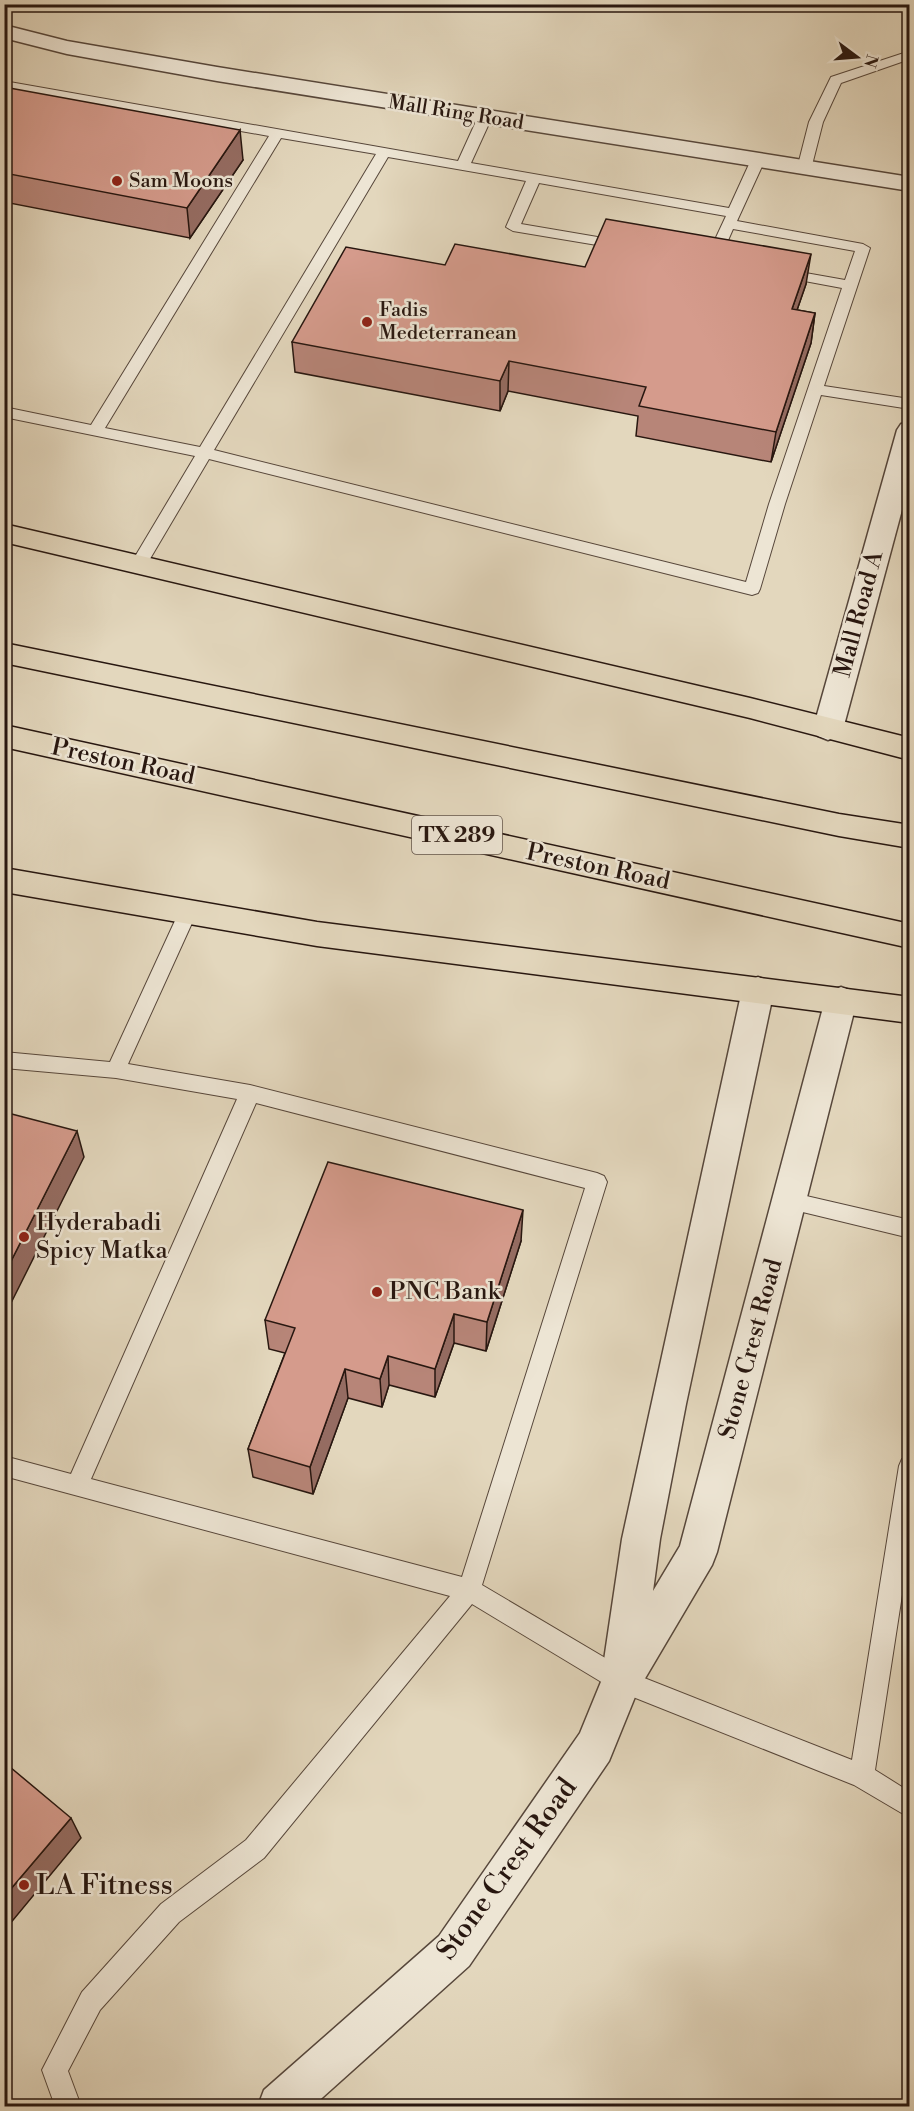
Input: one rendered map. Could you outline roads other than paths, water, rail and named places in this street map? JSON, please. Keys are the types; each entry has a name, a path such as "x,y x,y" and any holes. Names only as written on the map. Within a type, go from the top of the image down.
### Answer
{"main road":[{"path":"4,533 750,708 909,749"},
{"path":"4,653 828,823 909,837"},
{"name":"Preston Road","path":"4,736 909,936"},
{"path":"4,880 317,934 909,1010"}],"street":[{"name":"Mall Ring Road","path":"4,31 67,47 134,60 758,162 909,184"},
{"name":"Mall Road A","path":"828,729 909,430"},
{"name":"Stone Crest Road","path":"621,1681 641,1539 663,1426 758,990"},
{"name":"Stone Crest Road","path":"280,2106 454,1951 595,1747 621,1681 698,1552 841,1000"}],"lane":[{"path":"804,169 816,122 836,80 909,55"},
{"path":"4,85 534,178 731,218 863,248 777,504 752,589 204,453 4,412"},
{"path":"463,165 485,117"},
{"path":"95,431 277,133"},
{"path":"138,565 384,152"},
{"path":"712,261 758,162"},
{"path":"534,178 513,227 630,247"},
{"path":"770,271 850,285"},
{"path":"815,389 909,404"},
{"path":"116,1070 188,912"},
{"path":"4,1060 116,1070 249,1093 597,1182 469,1590 255,1849 170,1913 91,2001 55,2070 68,2106"},
{"path":"77,1485 249,1093"},
{"path":"789,1201 909,1229"},
{"path":"4,1466 469,1590 621,1681 862,1776 909,1806"},
{"path":"862,1776 909,1466"}],"place":[{"name":"Sam Moons","path":"117,181"},
{"name":"Fadis Medeterranean","path":"367,322"},
{"name":"Hyderabadi Spicy Matka","path":"24,1237"},
{"name":"PNC Bank","path":"377,1292"},
{"name":"LA Fitness","path":"24,1885"}]}
